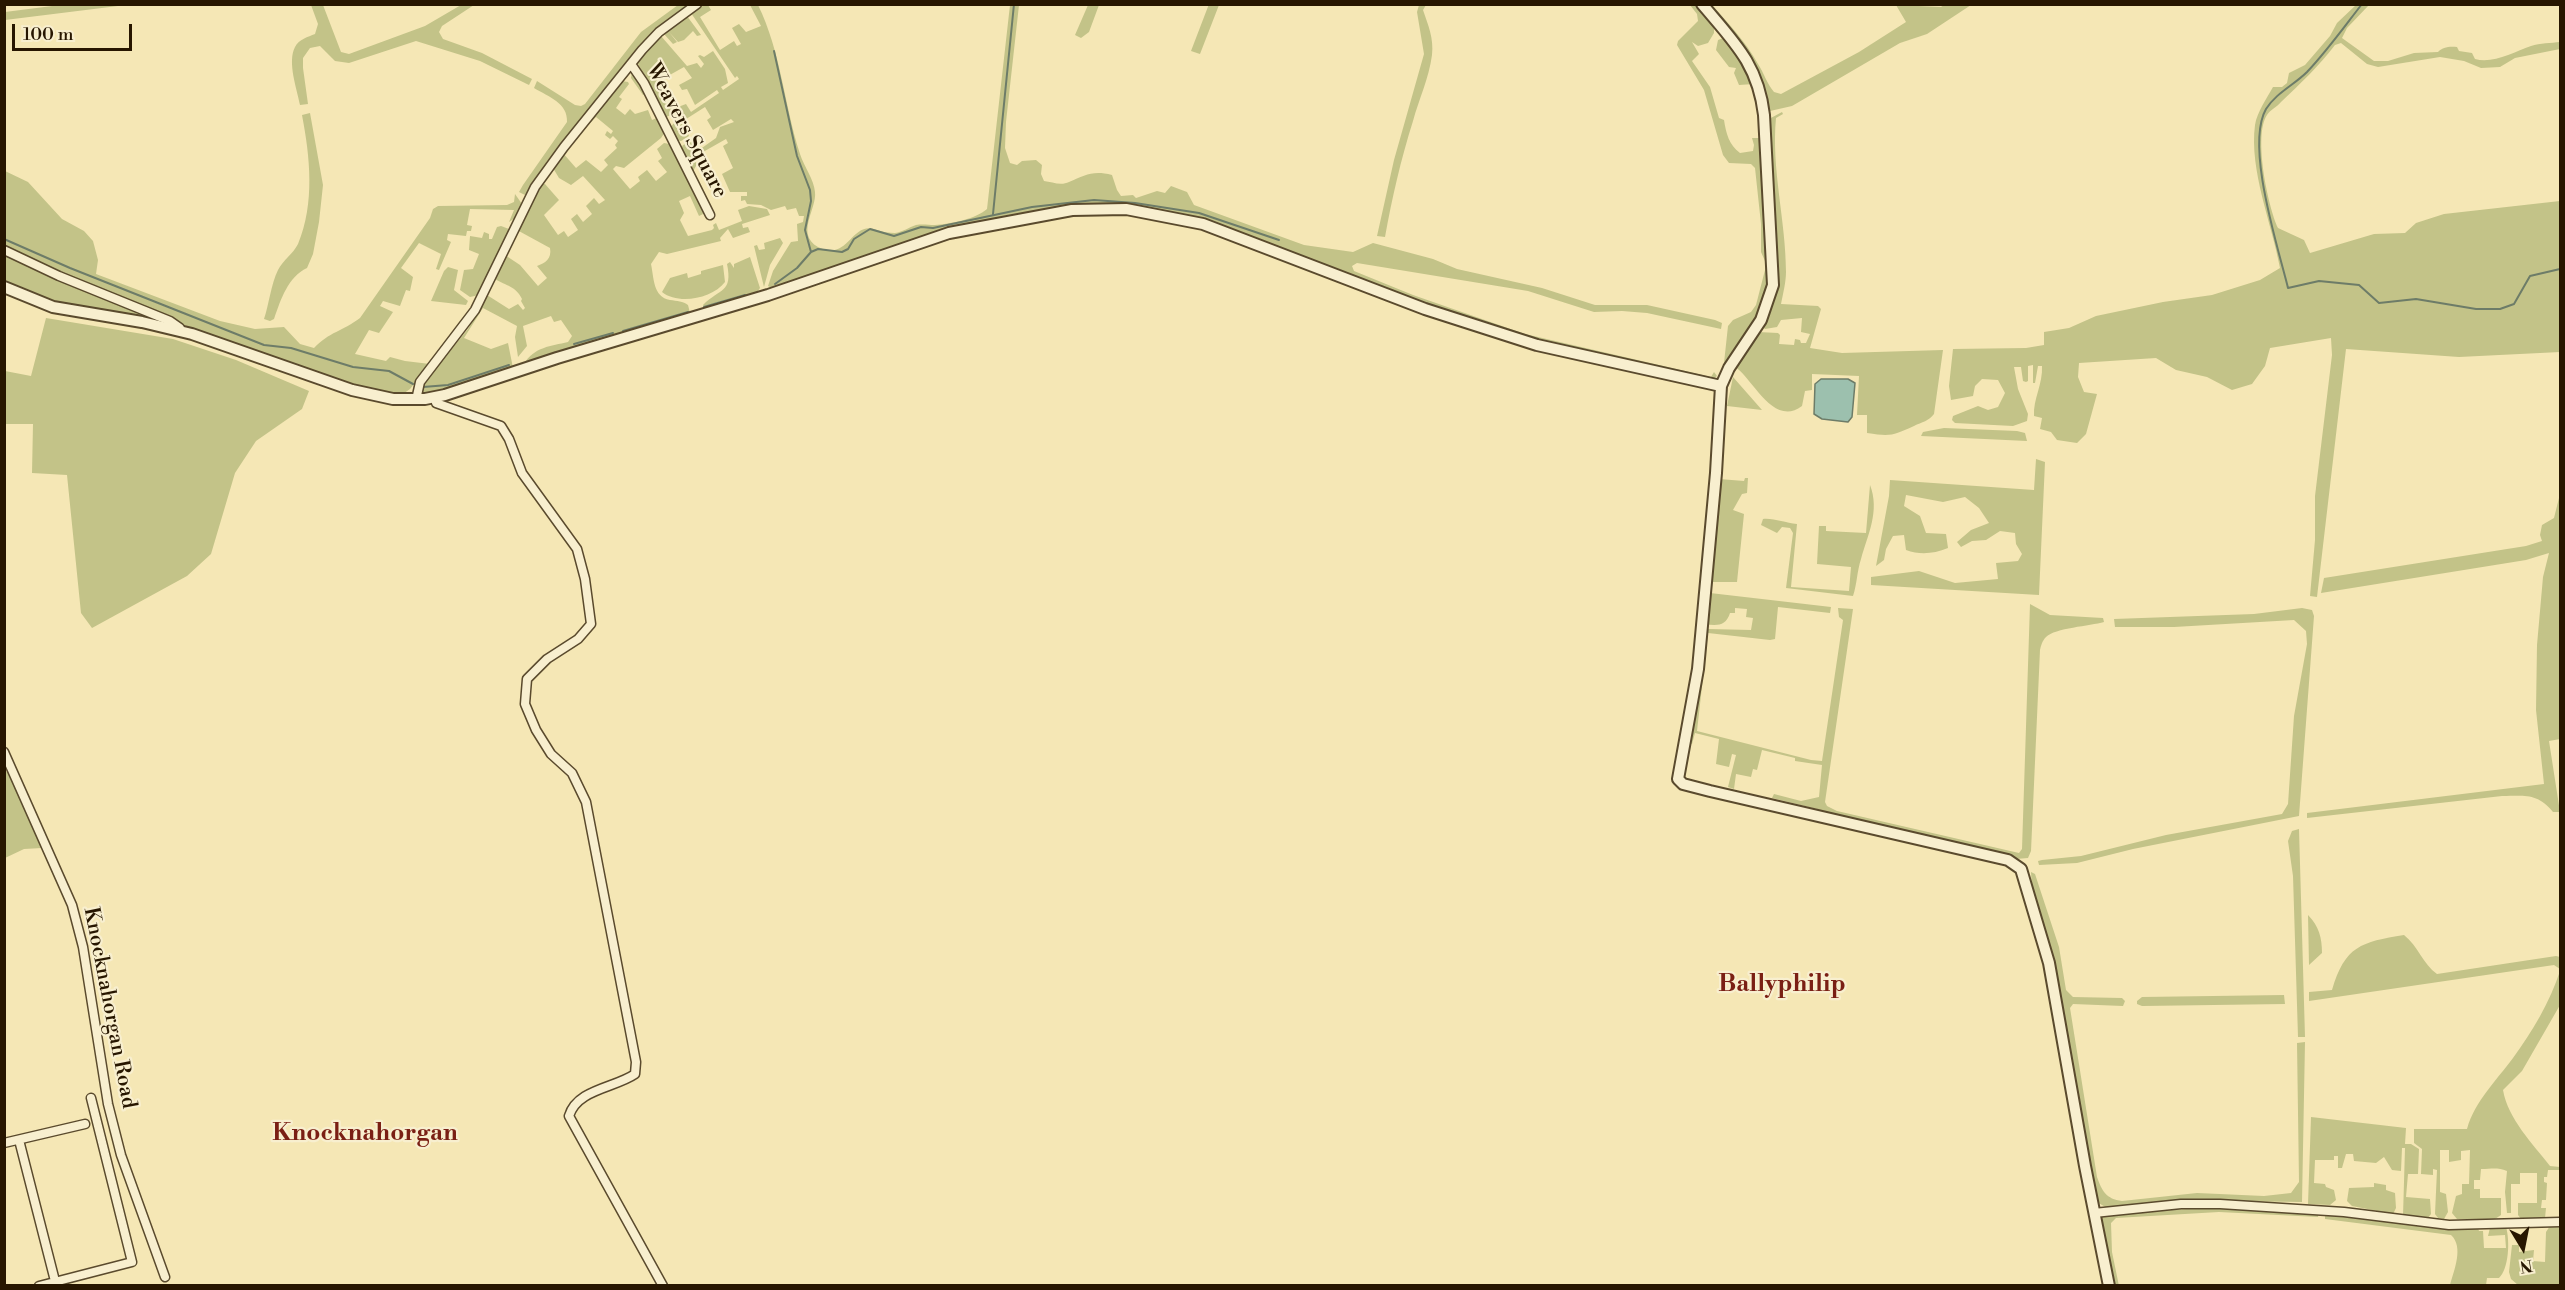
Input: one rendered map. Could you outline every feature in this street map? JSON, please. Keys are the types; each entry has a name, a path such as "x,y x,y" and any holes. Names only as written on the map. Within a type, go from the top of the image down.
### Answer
{"street":[{"path":"416,400 420,382 475,310 535,187 564,147 659,32 697,4"},
{"path":"1702,4 1745,56 1757,80 1764,115 1773,285 1761,320 1729,368 1721,386 1716,473 1698,669 1678,779 1683,784 1710,791 2008,860 2021,869 2049,963 2109,1286"},
{"name":"Weavers Square","path":"631,64 642,79 710,215"},
{"path":"4,287 53,307 142,322 210,339 333,384 378,397 416,400 435,398 598,345 781,291 949,233 1038,216 1103,208 1142,211 1203,224 1415,305 1537,345 1721,386"},
{"path":"4,250 59,276 170,321 180,328 180,331"},
{"path":"435,398 436,403 501,426 509,439 522,473 577,549 591,624 578,639 547,659 527,679 525,704 536,730 551,754 572,774 586,802 636,1062 634,1074 626,1080 592,1093 571,1110 569,1116 663,1286"},
{"name":"Knocknahorgan Road","path":"4,752 72,905 87,969 108,1104 122,1155 165,1277"},
{"path":"39,1286 132,1262 90,1098"},
{"path":"4,1143 85,1124"},
{"path":"19,1140 55,1281"},
{"path":"2094,1213 2181,1204 2220,1204 2330,1210 2449,1225 2560,1222"}],"green space":[{"path":"1209,4 1219,5 1200,54 1191,51"},
{"path":"60,5 126,5 5,20 5,12"},
{"path":"311,5 323,5 341,52 349,54 425,26 461,5 474,5 442,26 439,32 443,39 482,53 532,79 529,85 480,61 416,41 349,63 335,61 320,46 310,48 303,58 308,104 300,105 293,76 292,60 297,44 315,34 318,24"},
{"path":"678,5 688,5 587,112 548,160 525,195 519,192 567,122 561,105 534,88 537,81 575,105 585,104 641,32"},
{"path":"708,5 711,10 700,17 720,50 734,41 737,46 741,44 732,28 739,24 746,32 761,26 750,5 758,5 772,41 800,154 814,187 815,199 807,228 811,242 818,247 837,250 861,230 868,228 895,233 916,225 963,220 987,209 1010,5 1019,5 1006,122 1005,148 1010,163 1017,165 1022,161 1036,160 1042,165 1041,174 1044,181 1063,184 1094,173 1112,175 1121,196 1133,195 1136,198 1157,191 1165,193 1171,186 1187,192 1194,205 1304,245 1353,252 1373,243 1433,259 1457,269 1542,288 1595,305 1647,305 1715,320 1722,323 1721,329 1647,313 1594,312 1528,291 1357,263 1352,266 1354,271 1413,295 1525,334 1711,377 1714,372 1717,376 1711,381 1581,353 1447,313 1172,213 1035,212 773,289 768,286 773,271 791,242 798,241 797,224 803,222 804,216 799,216 796,208 787,210 785,206 771,210 761,205 747,204 745,200 741,201 741,196 747,196 747,192 730,192 722,174 733,168 723,146 728,143 726,139 696,156 696,166 692,173 680,150 683,145 694,141 699,150 716,138 720,127 734,122 731,119 713,130 707,120 711,117 705,107 683,121 689,136 681,141 676,140 670,129 673,124 684,118 678,107 686,104 691,112 719,93 717,90 695,105 687,89 682,90 679,85 692,78 684,67 659,81 672,109 671,115 664,118 638,64 638,60 661,36 687,66 697,63 701,68 704,64 698,56 704,57 713,51 725,69 728,83 721,87 723,90 739,79 737,76 735,78 691,13"},
{"path":"1088,5 1099,5 1089,32 1081,38 1075,35"},
{"path":"1419,5 1426,5 1423,10 1431,37 1431,64 1401,164 1385,237 1377,236 1394,160 1424,54 1417,12"},
{"path":"1690,5 1698,5 1714,26 1714,33 1708,43 1698,46 1692,42 1699,54 1692,61 1710,87 1719,118 1724,120 1731,142 1740,153 1753,151 1752,138 1761,138 1769,286 1762,311 1726,365 1724,363 1728,326 1733,320 1751,312 1756,305 1765,270 1765,261 1761,252 1761,224 1755,168 1751,164 1729,163 1723,155 1704,90 1677,45 1678,41 1698,21 1697,14"},
{"path":"1705,5 1712,5 1742,40 1774,92 1781,94 1859,52 1906,22 1896,5 1941,7 1971,5 1927,34 1900,43 1792,106 1770,111 1760,79"},
{"path":"2356,5 2369,5 2347,28 2342,38 2374,61 2388,61 2414,53 2438,52 2449,47 2457,47 2459,51 2472,53 2475,59 2482,60 2496,59 2542,44 2560,42 2560,49 2515,58 2500,67 2481,68 2464,61 2440,57 2378,67 2367,64 2341,43 2335,45 2309,75 2268,113 2263,125 2261,138 2263,171 2278,228 2304,240 2310,253 2374,234 2405,233 2416,223 2444,214 2560,201 2560,352 2459,357 2346,349 2317,597 2310,596 2315,540 2315,496 2332,355 2331,338 2270,348 2265,366 2252,384 2232,390 2207,377 2176,370 2156,358 2079,363 2078,377 2084,392 2097,394 2086,434 2077,443 2057,440 2051,432 2040,429 2042,418 2034,416 2042,366 2038,366 2035,383 2033,383 2033,365 2028,366 2028,381 2026,382 2023,381 2021,367 2014,367 2018,389 2028,414 2027,421 2013,426 1955,423 1952,420 1953,416 1978,406 1988,410 1998,407 2005,393 1998,380 1982,379 1975,386 1973,396 1951,400 1949,386 1953,349 2026,348 2044,345 2044,332 2069,328 2096,316 2163,302 2212,295 2260,280 2280,268 2255,160 2256,120 2273,87 2282,87 2287,83 2289,73 2305,65 2330,36 2337,23"},
{"path":"687,16 701,35 697,36 693,31 684,40 678,42 669,32 677,42 673,44 664,34"},
{"path":"1726,37 1734,46 1754,84 1739,85 1734,73 1736,68 1729,67 1716,50 1718,40"},
{"path":"632,71 634,72 665,132 661,138 624,168 616,166 613,169 630,189 640,181 638,177 647,170 656,181 667,172 658,161 662,158 657,149 664,143 670,144 705,213 699,216 690,196 679,201 684,213 680,220 688,236 712,230 716,223 719,230 742,221 738,210 749,206 767,209 770,215 742,224 743,228 748,227 750,232 733,238 728,229 720,238 721,241 667,254 659,252 651,264 657,291 664,298 688,305 690,313 524,364 538,351 568,342 572,336 561,320 554,322 551,316 523,326 527,346 518,357 515,337 517,326 483,308 464,338 491,349 508,343 513,368 454,388 425,393 422,391 422,385 468,329 487,295 509,309 518,304 523,310 525,308 517,291 495,279 505,255 520,265 538,286 547,278 537,266 547,260 550,248 517,230 540,183 545,184 559,200 544,215 558,235 564,231 568,237 578,230 571,219 577,214 583,222 592,214 586,206 594,198 599,204 605,200 583,176 571,185 559,178 553,168 562,152 576,168 586,160 601,172 608,165 604,160 617,148 615,145 618,141 613,136 610,139 605,135 607,131 611,134 613,131 596,117 590,123 591,118 622,81 629,84 619,97 622,99 616,108 625,115 630,109 635,114 648,110 652,120 657,118 645,94 643,95 631,78"},
{"path":"1782,112 1783,114 1776,118 1775,137 1786,276 1781,304 1818,306 1821,309 1810,348 1842,353 1943,350 1934,414 1925,421 1896,433 1887,435 1867,433 1867,415 1857,415 1859,376 1812,374 1812,390 1805,391 1802,406 1792,411 1782,411 1764,399 1734,366 1758,332 1778,333 1780,335 1779,344 1794,345 1795,339 1806,343 1810,334 1801,332 1802,318 1781,320 1777,327 1765,329 1762,326 1777,272 1769,119"},
{"path":"310,113 323,185 313,254 307,268 290,283 274,319 270,321 264,319 274,281 280,266 298,244 307,212 309,163 302,115"},
{"path":"5,171 28,182 62,219 84,231 93,241 98,260 96,274 220,321 255,329 284,327 300,344 314,348 325,338 360,318 430,218 433,209 438,206 507,205 514,202 515,194 522,204 515,218 509,222 514,210 470,209 467,225 472,226 471,231 467,231 466,236 448,234 447,240 451,242 439,270 436,269 441,254 419,243 401,268 413,277 410,291 406,290 400,306 383,301 380,306 393,312 379,333 369,330 355,354 386,361 390,357 430,364 410,389 400,396 379,394 189,327 50,269 5,247"},
{"path":"497,227 509,229 479,295 470,297 460,290 464,270 473,269 479,254 469,250 470,236 482,238 484,232 489,234 489,239 492,239"},
{"path":"780,238 783,243 770,265 764,287 754,246 757,245 759,250 765,249 764,243"},
{"path":"4,253 22,263 167,323 54,305 5,285"},
{"path":"750,257 760,288 756,294 705,310 703,305 727,285 727,264 730,262 734,268 734,264"},
{"path":"723,265 725,282 712,293 686,299 669,296 662,292 670,278 687,273 688,278 701,274 701,271"},
{"path":"448,267 458,270 454,290 468,301 466,305 431,301"},
{"path":"46,318 173,339 236,360 309,391 302,409 256,441 235,473 211,554 187,576 92,628 81,613 67,475 32,473 33,424 5,424 5,371 31,376"},
{"path":"1733,377 1762,410 1727,406"},
{"path":"1944,428 2017,431 2025,433 2027,441 1921,436 1923,432"},
{"path":"2036,459 2045,462 2039,595 1871,585 1871,577 1919,571 1955,583 1998,579 1996,563 2018,561 2022,554 2016,544 2015,533 2000,531 1986,540 1972,541 1961,547 1957,542 1971,530 1989,523 1979,508 1965,497 1943,502 1906,495 1904,506 1920,516 1926,533 1946,534 1948,548 1937,552 1911,552 1906,550 1904,535 1893,536 1886,549 1884,560 1876,566 1890,480 2034,490"},
{"path":"1748,478 1747,493 1742,494 1733,510 1744,514 1737,582 1710,582 1719,479 1744,481"},
{"path":"1870,485 1874,504 1873,513 1853,596 1786,588 1793,533 1790,528 1782,527 1777,533 1761,525 1763,519 1797,524 1791,587 1849,591 1851,567 1817,564 1819,526 1826,526 1826,531 1866,533"},
{"path":"2560,494 2560,739 2549,741 2560,812 2553,812 2542,801 2530,797 2502,796 2307,818 2307,813 2544,784 2536,710 2537,645 2543,577 2549,553 2526,560 2321,593 2324,578 2526,546 2542,541 2540,535 2542,525 2554,518"},
{"path":"1710,593 1831,607 1830,613 1778,607 1775,639 1708,633 1697,731 1822,761 1843,620 1839,617 1838,608 1853,609 1825,802 1827,806 1837,811 2019,853 2022,849 2030,604 2050,615 2103,618 2104,622 2051,634 2041,645 2031,851 2028,858 2016,859 1817,813 1817,809 1772,798 1774,794 1801,801 1819,797 1822,765 1795,761 1795,758 1762,750 1757,770 1753,769 1751,777 1736,774 1734,789 1728,787 1736,755 1732,754 1729,767 1716,764 1719,739 1695,733 1692,744 1689,743 1705,632 1708,632 1708,629 1751,630 1753,618 1746,617 1747,609 1735,608 1735,613 1730,613 1723,623 1705,624"},
{"path":"2302,608 2312,610 2314,616 2299,816 2133,849 2077,863 2039,865 2038,861 2042,860 2081,856 2166,835 2282,814 2288,804 2294,716 2307,644 2306,631 2294,620 2174,627 2115,627 2114,619 2254,614"},
{"path":"4,769 22,787 42,848 24,849 5,858"},
{"path":"2299,829 2305,1037 2298,1037 2293,876 2288,841 2292,831"},
{"path":"2031,872 2035,874 2059,947 2066,990 2073,997 2122,998 2125,1001 2123,1006 2073,1004 2070,1008 2097,1177 2105,1194 2122,1201 2197,1193 2264,1196 2291,1193 2299,1182 2297,1043 2305,1042 2302,1202 2233,1201 2107,1208 2097,1202 2054,962 2032,888"},
{"path":"2308,915 2319,932 2322,953 2309,965"},
{"path":"2404,935 2437,974 2556,956 2560,957 2560,969 2554,965 2309,1001 2309,992 2332,990 2343,964 2357,949 2376,940"},
{"path":"2560,971 2560,1005 2522,1071 2503,1090 2510,1111 2522,1131 2550,1166 2560,1167 2560,1170 2548,1170 2547,1177 2544,1177 2544,1182 2547,1183 2546,1200 2542,1200 2541,1208 2546,1208 2545,1218 2521,1219 2518,1215 2518,1203 2537,1203 2537,1173 2520,1173 2520,1184 2511,1184 2511,1213 2507,1213 2505,1192 2507,1171 2494,1168 2481,1169 2480,1180 2474,1180 2474,1189 2480,1189 2480,1198 2501,1198 2501,1215 2495,1219 2457,1219 2452,1213 2456,1196 2462,1194 2462,1184 2469,1184 2470,1150 2461,1151 2461,1160 2449,1162 2449,1150 2440,1150 2440,1192 2446,1194 2448,1212 2444,1219 2438,1218 2435,1214 2437,1170 2433,1169 2433,1175 2421,1174 2422,1149 2414,1143 2414,1129 2467,1129 2475,1109 2534,1027"},
{"path":"2284,995 2285,1004 2142,1006 2137,1004 2142,997"},
{"path":"2311,1117 2406,1128 2405,1144 2411,1144 2419,1149 2418,1174 2408,1174 2406,1197 2430,1199 2431,1214 2428,1218 2403,1216 2405,1148 2402,1148 2401,1171 2392,1170 2384,1157 2376,1163 2354,1161 2353,1154 2346,1154 2342,1168 2338,1168 2338,1156 2334,1156 2334,1160 2315,1160 2314,1183 2325,1184 2326,1187 2334,1190 2336,1200 2330,1205 2308,1204"},
{"path":"2374,1183 2386,1185 2386,1190 2395,1193 2396,1208 2393,1214 2352,1206 2347,1201 2349,1188 2374,1187"},
{"path":"2220,1207 2319,1212 2318,1217 2219,1212 2116,1218 2111,1223 2112,1252 2119,1286 2113,1285 2098,1217 2102,1214"},
{"path":"2325,1213 2453,1229 2478,1228 2479,1231 2483,1231 2484,1248 2506,1248 2505,1235 2488,1236 2490,1228 2506,1227 2507,1261 2499,1278 2487,1278 2486,1285 2450,1285 2456,1266 2457,1252 2455,1240 2451,1235 2325,1219"},
{"path":"2550,1226 2560,1226 2560,1285 2518,1285 2511,1279 2509,1272 2512,1245 2519,1245 2519,1252 2534,1250 2533,1261 2545,1262 2546,1232"}],"shaded area":[{"path":"1821,379 1848,379 1855,383 1852,417 1848,422 1822,419 1814,414 1815,384"}],"waterway":[{"path":"993,214 1014,4"},
{"path":"2362,4 2307,72 2270,103 2261,126 2259,147 2265,197 2288,288 2319,281 2359,285 2379,303 2416,299 2476,309 2500,309 2514,304 2530,276 2560,269"},
{"path":"774,51 797,156 810,190 811,201 805,230 811,252"},
{"path":"775,284 797,268 811,252 818,249 842,252 848,249 854,239 870,229 894,236 921,227 933,228 1032,207 1094,200 1135,203 1199,213 1279,240"},
{"path":"4,239 70,268 264,345 291,348 353,367 389,371 413,384"},
{"path":"704,307 745,295"},
{"path":"623,331 688,312"},
{"path":"574,344 613,333"},
{"path":"423,387 448,385 509,365"}],"district":[{"name":"Ballyphilip","path":"1782,985"},
{"name":"Knocknahorgan","path":"365,1134"}]}
